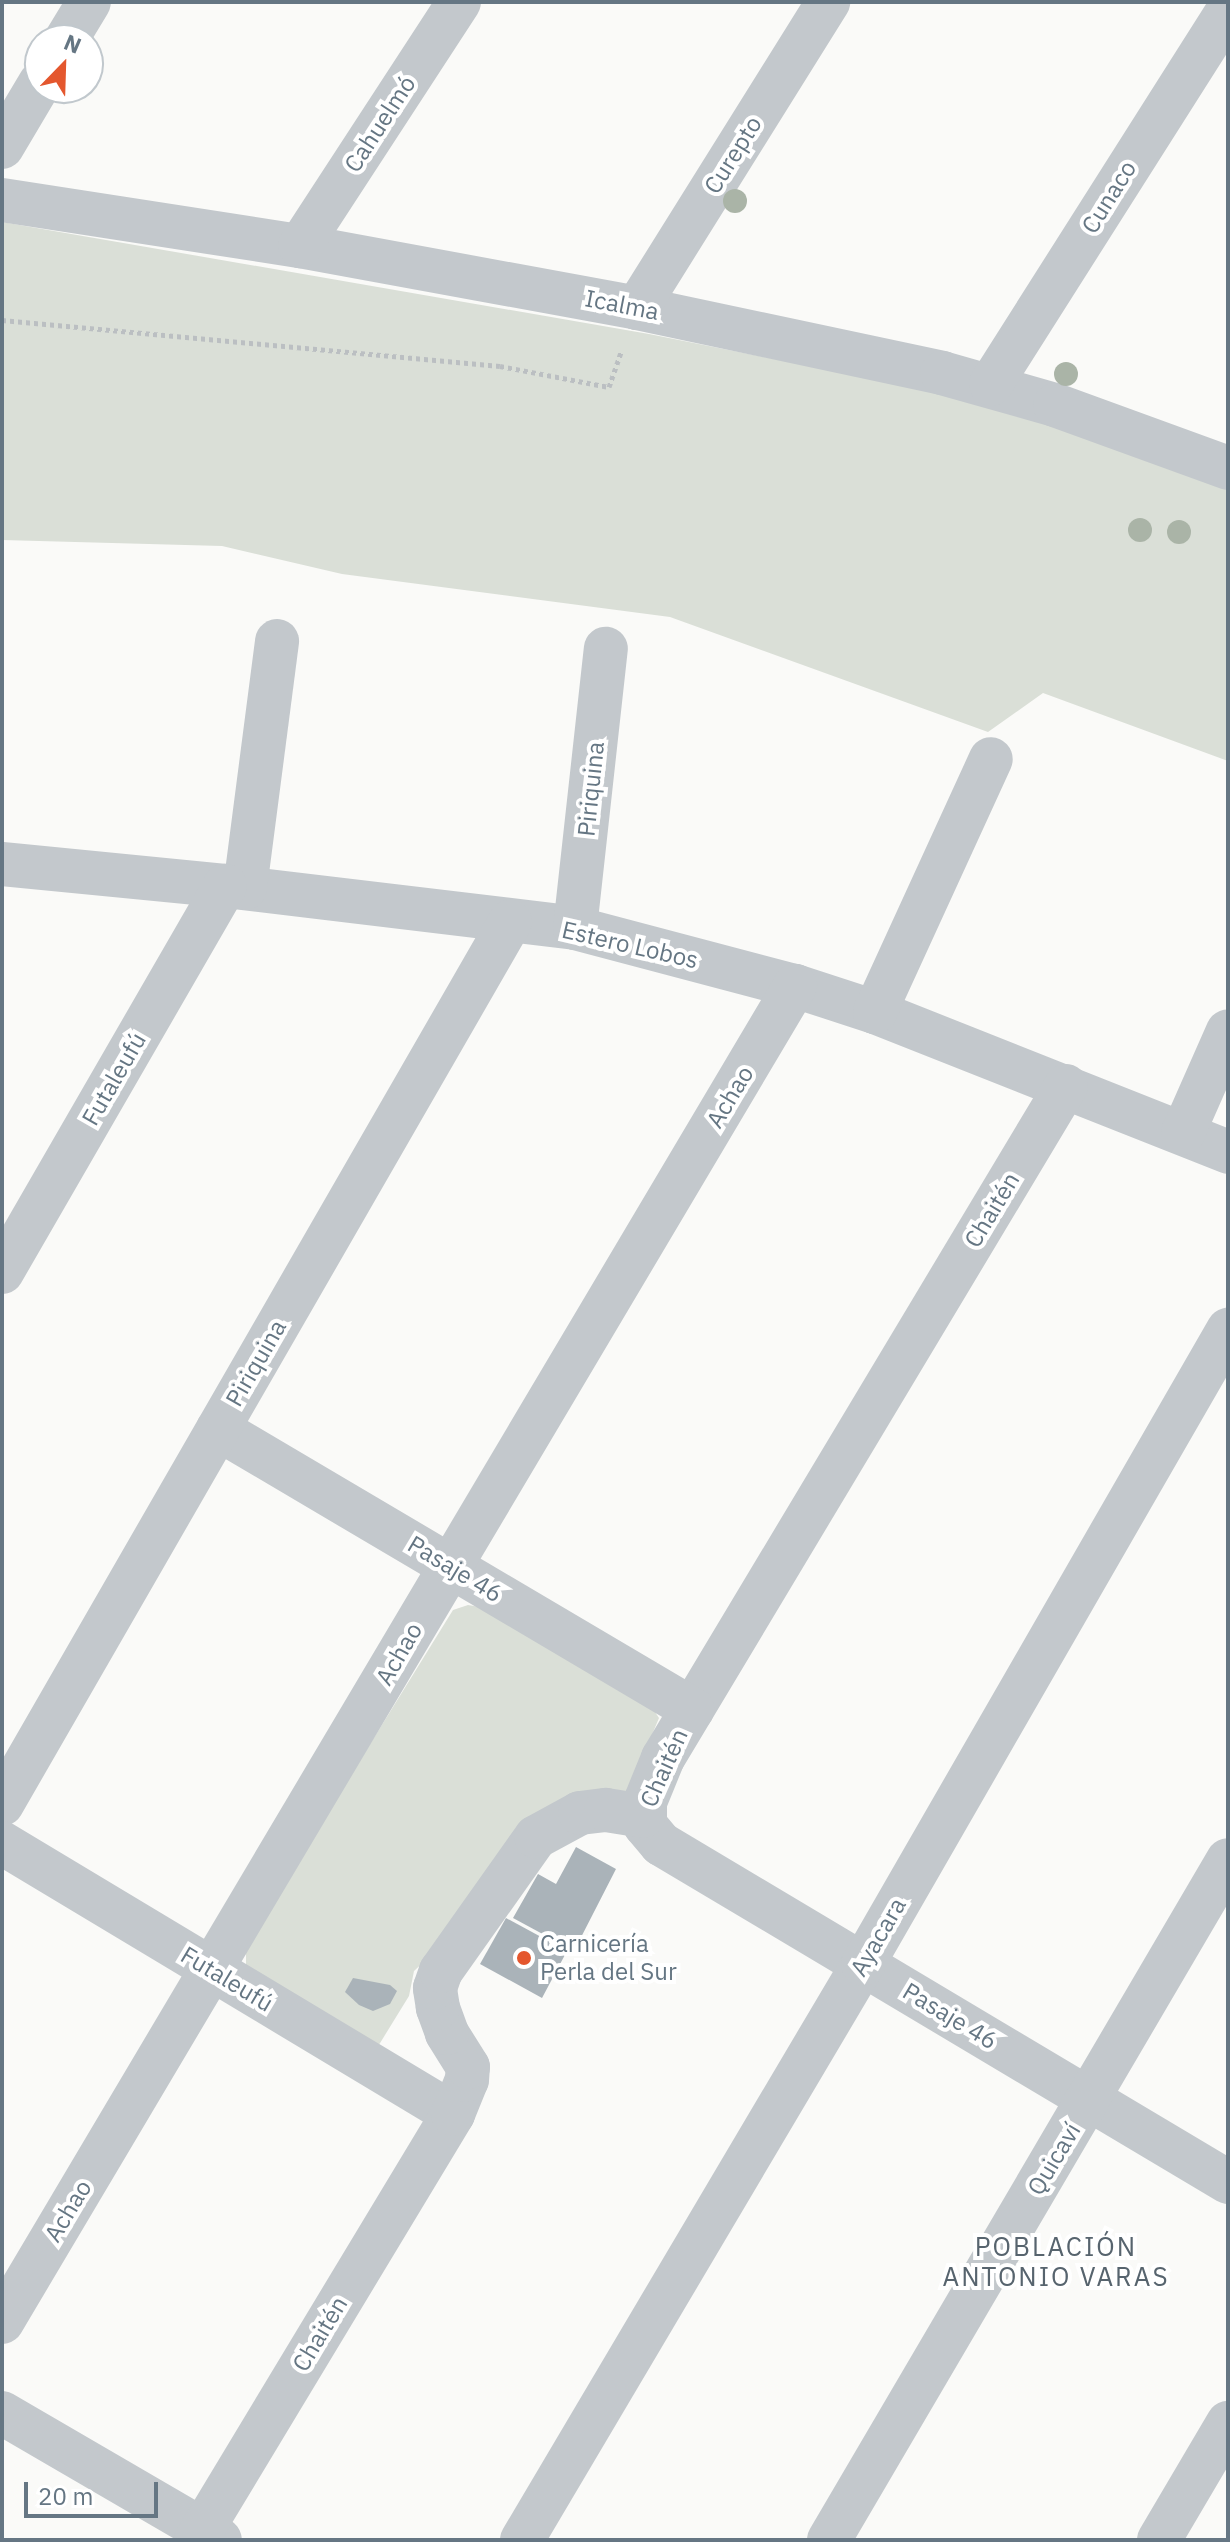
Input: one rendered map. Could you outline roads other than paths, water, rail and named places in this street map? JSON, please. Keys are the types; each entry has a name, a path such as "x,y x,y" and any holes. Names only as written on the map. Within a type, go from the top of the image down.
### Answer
{"street":[{"path":"76,24 89,2"},
{"name":"Cahuelmó","path":"300,246 459,2"},
{"name":"Curepto","path":"637,308 828,2"},
{"name":"Cunaco","path":"991,384 1228,11"},
{"path":"2,147 28,104"},
{"name":"Icalma","path":"2,200 300,246 637,308 991,384 1228,468"},
{"name":"Futaleufú","path":"2,1272 235,887 277,641"},
{"name":"Piriquina","path":"575,928 606,649"},
{"path":"875,1012 991,759"},
{"name":"Estero Lobos","path":"2,864 235,887 575,928 795,986 875,1012 1228,1152"},
{"name":"Piriquina","path":"2,1804 510,922"},
{"name":"Achao","path":"2,2322 795,986"},
{"path":"1183,1133 1228,1031"},
{"name":"Chaitén","path":"206,2537 453,2114 467,2080 468,2067 447,2033 438,2008 435,1988 441,1971 536,1837 580,1813 617,1811 644,1816 645,1802 663,1758 1066,1086"},
{"name":"Ayacara","path":"522,2540 863,1964 1228,1330"},
{"name":"Pasaje 46","path":"218,1429 692,1709"},
{"name":"Pasaje 46","path":"644,1816 650,1834 661,1844 1228,2182"},
{"name":"Futaleufú","path":"2,1843 453,2114"},
{"name":"Quicaví","path":"829,2540 1228,1860"},
{"path":"2,2413 206,2537"},
{"path":"1159,2540 1228,2423"}],"place":[{"name":"Carnicería Perla del Sur","path":"524,1958"}],"district":[{"name":"POBLACIÓN ANTONIO VARAS","path":"1056,2262"}]}
